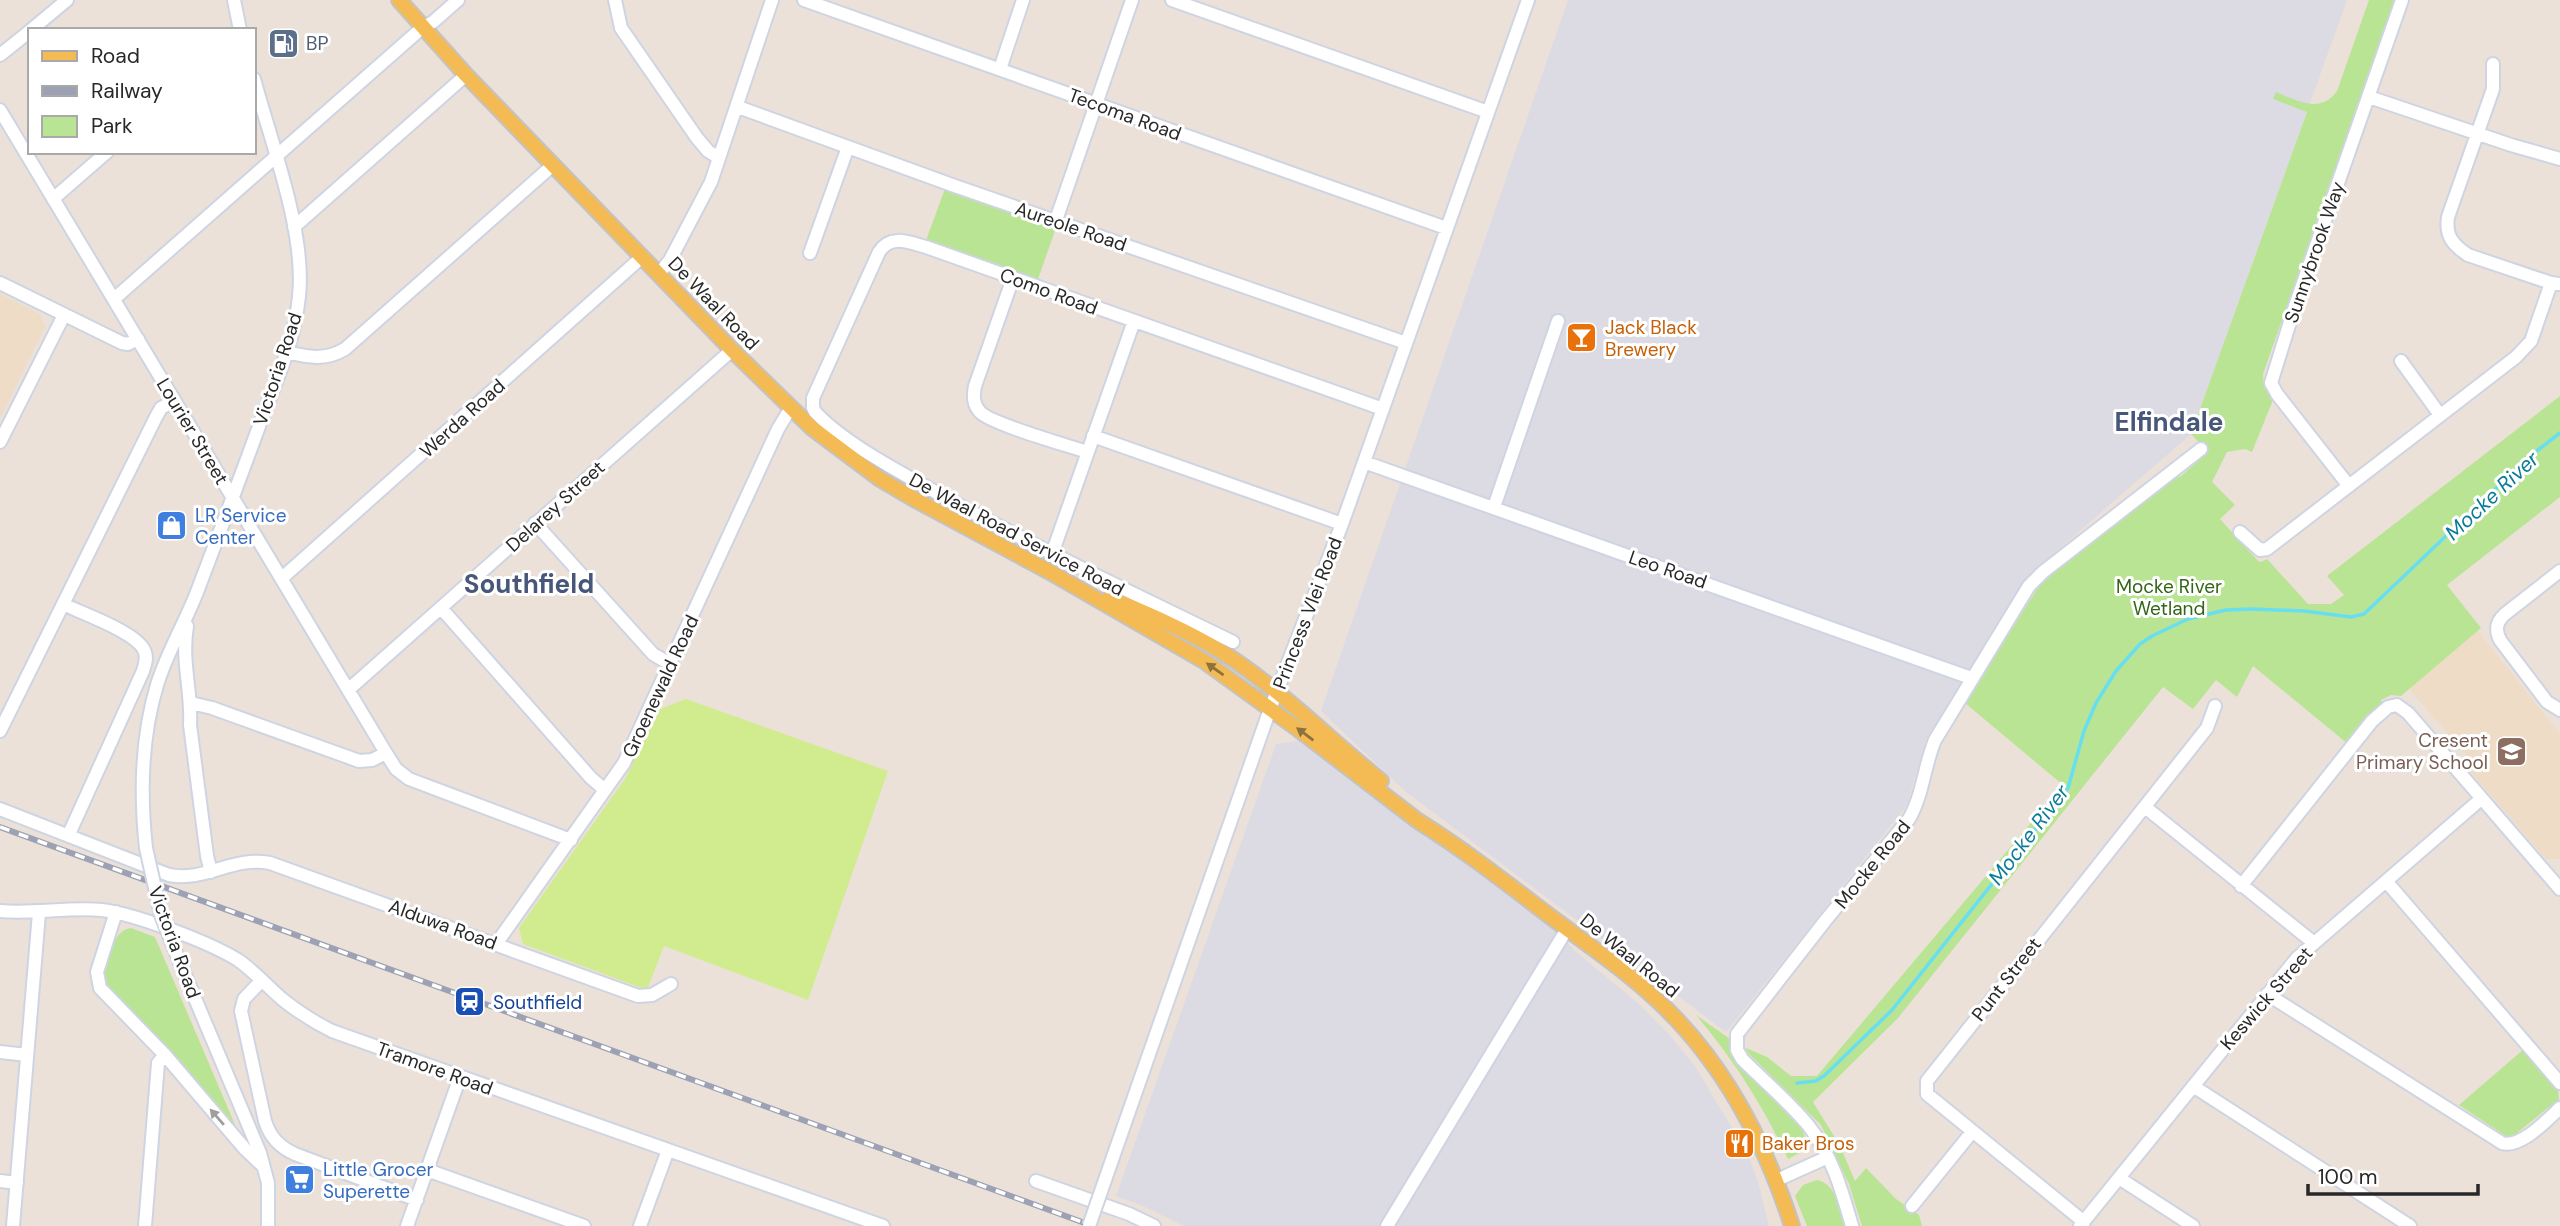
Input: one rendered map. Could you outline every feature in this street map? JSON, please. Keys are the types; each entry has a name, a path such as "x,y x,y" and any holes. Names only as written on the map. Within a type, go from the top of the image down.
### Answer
{"main road":[{"name":"De Waal Road","path":"399,0 466,75 790,409 880,479 1050,572 1204,661 1418,821 1434,829"},
{"name":"De Waal Road","path":"1050,572 1191,635 1223,653 1277,692 1410,805 1434,829 1643,987 1669,1011 1690,1036 1740,1106 1777,1181 1792,1226"}],"street":[{"path":"32,28 67,0"},
{"path":"234,0 240,28"},
{"path":"114,299 423,27 433,22 458,0"},
{"path":"615,0 621,28 696,138 719,158"},
{"path":"659,274 670,260 711,182 772,0"},
{"name":"Tecoma Road","path":"804,0 1446,228"},
{"path":"1000,69 1023,0"},
{"path":"1056,220 1132,0"},
{"path":"1172,0 1488,112"},
{"name":"Princess Vlei Road","path":"1089,1226 1270,709 1342,524 1528,0"},
{"name":"Sunnybrook Way","path":"2349,486 2271,383 2290,319 2402,0"},
{"path":"0,55 28,32"},
{"path":"2240,532 2252,545 2264,550 2526,349 2531,341 2555,284 2468,255 2457,248 2449,237 2446,226 2493,89 2493,64"},
{"path":"294,227 466,75"},
{"name":"Victoria Road","path":"256,86 294,227 301,271 295,324 190,611 157,685 146,734 142,788 146,848 161,915 255,1139 264,1166 269,1200 268,1226"},
{"path":"2369,97 2560,159"},
{"name":"Aureole Road","path":"738,107 1406,344"},
{"name":"Lourier Street","path":"0,110 396,769 409,779 571,840"},
{"path":"810,253 848,147"},
{"path":"53,199 105,154"},
{"path":"286,352 318,358 337,354 345,349 553,165"},
{"name":"Como Road","path":"813,408 813,398 872,265 883,246 890,241 905,241 1383,409"},
{"name":"Werda Road","path":"282,579 642,257"},
{"path":"1013,278 975,386 975,405 989,418 1087,452"},
{"path":"0,283 125,344 138,339"},
{"path":"0,442 64,315"},
{"path":"1052,554 1134,321"},
{"path":"1494,507 1558,321"},
{"name":"Delarey Street","path":"348,690 732,350"},
{"path":"2401,361 2440,415"},
{"path":"0,731 156,417 161,408 174,401"},
{"name":"De Waal Road Service Road","path":"813,408 836,430 891,468 1052,554 1233,642"},
{"name":"Groenewald Road","path":"496,944 624,763 772,440 790,409"},
{"path":"1093,436 1342,524"},
{"name":"Mocke Road","path":"1852,1226 1828,1157 1808,1125 1742,1059 1737,1050 1737,1034 1829,915 1909,819 1917,802 1924,768 1935,740 2019,600 2036,577 2201,449"},
{"name":"Leo Road","path":"1364,462 1971,678"},
{"path":"535,523 653,654 670,664"},
{"path":"2559,710 2547,702 2500,640 2497,629 2505,614 2560,571"},
{"path":"63,604 128,636 142,646 145,652 143,671 69,834"},
{"path":"441,608 591,778 605,790"},
{"name":"Victoria Road","path":"190,611 183,648 185,675 191,703 191,736 211,872"},
{"path":"191,703 212,708 359,761 372,760 386,754"},
{"path":"2241,886 2372,721 2393,705 2408,713 2559,885"},
{"name":"Punt Street","path":"2082,1224 1927,1094 1927,1081 2207,728 2215,706"},
{"name":"Keswick Street","path":"2082,1224 2267,994 2314,943 2481,799"},
{"path":"2145,807 2314,943"},
{"name":"Alduwa Road","path":"0,808 169,875 186,877 236,863 270,863 638,996 652,995 671,984"},
{"path":"2386,881 2560,1083"},
{"name":"Tramore Road","path":"0,911 116,912 220,950 240,962 298,1012 322,1026 863,1223 883,1226"},
{"path":"116,912 97,972 98,985 165,1055 245,1149 264,1166"},
{"path":"13,1226 39,913"},
{"path":"1387,1226 1567,929"},
{"path":"262,980 244,999 241,1012 265,1121 272,1137 279,1145 295,1154 417,1200"},
{"path":"2267,994 2502,1143 2508,1145 2519,1142 2560,1108"},
{"path":"0,1052 27,1055"},
{"path":"145,1226 158,1063 165,1055"},
{"path":"407,1226 460,1077"},
{"path":"2193,1086 2410,1226"},
{"path":"1912,1206 1972,1132"},
{"path":"640,1226 668,1150"},
{"path":"1777,1181 1828,1157"},
{"path":"427,1170 584,1226"},
{"path":"2119,1178 2193,1226"},
{"path":"0,1181 17,1183"},
{"path":"1036,1181 1129,1214 1154,1226"}],"shaded area":[{"path":"1568,0 2347,0 2191,434 2028,576 1925,742 1907,805 1726,1032 1406,792 1321,711"},
{"path":"0,294 40,314 45,327 0,418"},
{"name":"Cresent Primary School","path":"2477,630 2560,734 2560,859 2546,859 2471,772 2477,767 2409,689"},
{"path":"1298,741 1550,924 1576,952 1639,1004 1667,1032 1695,1066 1748,1155 1769,1226 1184,1226 1116,1196 1276,744"}],"green space":[{"name":"Mocke River Wetland","path":"2369,0 2395,0 2263,374 2264,387 2273,400 2252,452 2245,449 2227,452 2212,482 2235,505 2220,519 2258,561 2267,559 2308,604 2331,604 2344,595 2327,576 2560,396 2560,497 2447,585 2481,628 2401,696 2391,695 2381,700 2348,744 2253,666 2237,697 2216,680 2193,709 2163,687 1898,1018 1813,1102 1840,1146 1855,1181 1866,1168 1896,1199 1919,1215 1922,1226 1862,1226 1849,1184 1821,1125 1746,1048 1767,1057 1791,1076 1817,1076 2063,785 1965,703 2041,583 2177,474 2180,477 2208,452 2191,434 2307,112 2273,99 2276,92 2308,104 2324,102 2331,98 2337,91"},
{"path":"946,186 1057,225 1037,282 925,243"},
{"path":"686,699 888,771 808,1000 664,946 647,990 523,944 519,928 625,779 660,709"},
{"path":"131,928 155,937 236,1127 229,1124 173,1055 104,985 103,971 116,938"},
{"path":"1696,1015 1730,1039 1737,1063 1803,1130 1806,1142 1801,1152 1788,1159 1747,1084"},
{"path":"2524,1049 2558,1088 2559,1100 2551,1109 2549,1107 2518,1132 2520,1136 2505,1139 2506,1136 2459,1105"},
{"path":"1817,1180 1824,1182 1833,1192 1844,1226 1807,1226 1795,1196 1803,1185"}],"waterway":[{"name":"Mocke River","path":"1797,1083 1816,1081 1825,1075 1892,1010 2068,788 2084,731 2096,703 2116,671 2140,644 2188,619 2226,610 2304,611 2351,617 2364,614 2529,457 2560,433"}],"railway":[{"path":"0,827 1093,1226"}],"place":[{"name":"BP","path":"283,43"},
{"name":"Jack Black Brewery","path":"1582,338"},
{"name":"LR Service Center","path":"172,526"},
{"name":"Cresent Primary School","path":"2511,751"},
{"name":"Southfield","path":"470,1002"},
{"name":"Baker Bros","path":"1739,1143"},
{"name":"Little Grocer Superette","path":"300,1180"}],"district":[{"name":"Elfindale","path":"2169,422"},
{"name":"Southfield","path":"529,584"}]}
